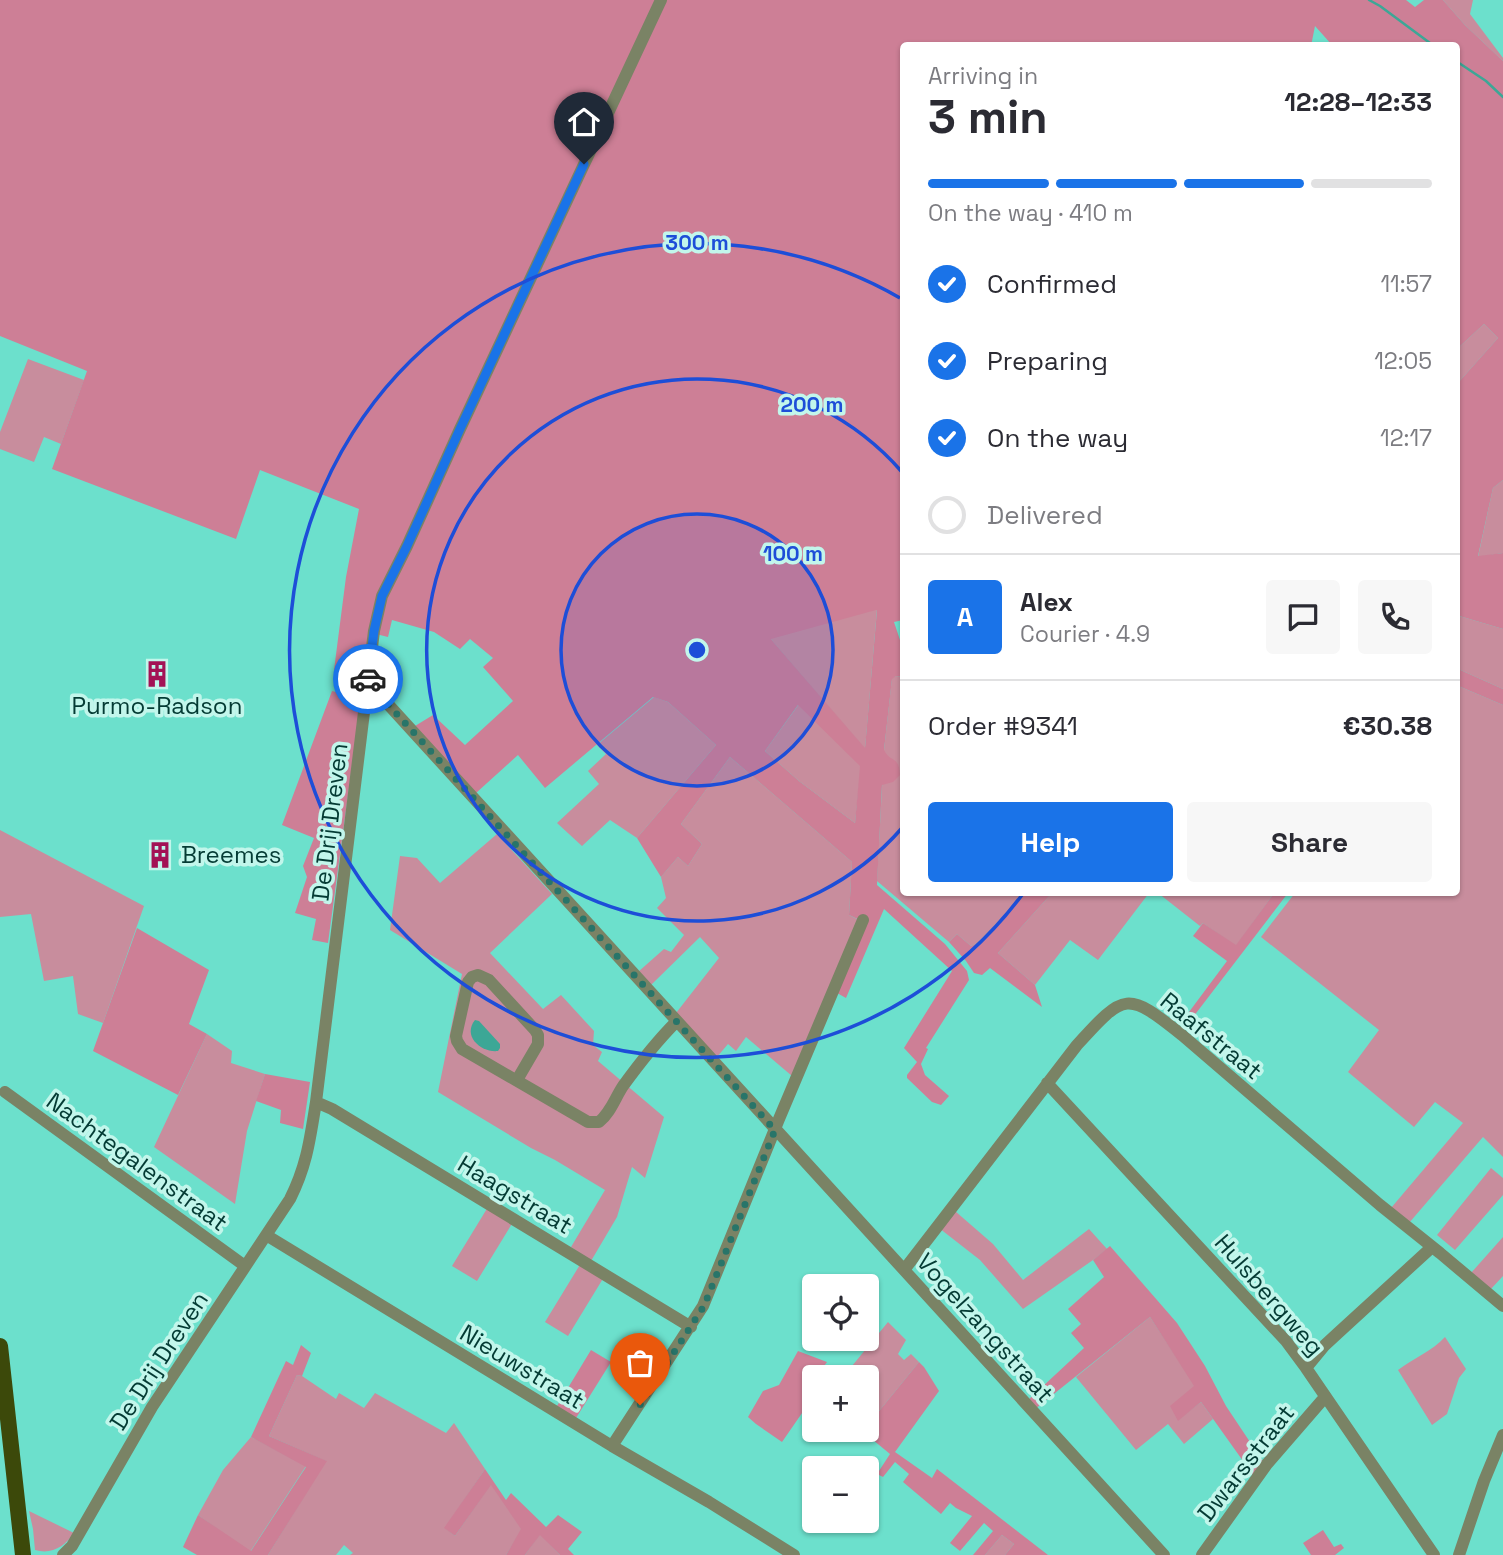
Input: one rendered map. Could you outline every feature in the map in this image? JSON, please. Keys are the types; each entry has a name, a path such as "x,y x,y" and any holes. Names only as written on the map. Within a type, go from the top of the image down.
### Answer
{"main road":[{"path":"0,1346 23,1555"}],"street":[{"name":"De Drij Dreven","path":"62,1555 72,1546 152,1408 290,1199 301,1178 316,1102 374,631 382,596 661,0"},
{"name":"Vogelzangstraat","path":"367,691 386,702 1164,1555"},
{"path":"612,1446 704,1306 863,920"},
{"path":"517,1080 538,1044 538,1035 489,980 478,975 472,977 468,982 456,1036 462,1049 588,1122 599,1122 606,1117 622,1087 676,1022"},
{"name":"Raafstraat","path":"904,1270 1077,1045 1108,1012 1123,1004 1132,1003 1154,1013 1182,1035 1369,1196 1503,1306"},
{"name":"Hulsbergweg","path":"1046,1083 1286,1341 1434,1555"},
{"name":"Nachtegalenstraat","path":"5,1092 245,1266"},
{"name":"Haagstraat","path":"316,1102 332,1108 691,1327"},
{"name":"Nieuwstraat","path":"266,1235 794,1555"},
{"path":"1306,1368 1338,1333 1432,1247"},
{"name":"Dwarsstraat","path":"1202,1555 1267,1464 1325,1397"},
{"path":"1459,1555 1503,1434"}],"shaded area":[{"path":"0,0 1406,0 1415,7 1424,0 1443,0 1503,61 1503,480 1493,488 1478,556 1503,553 1503,629 1460,616 1460,381 1498,338 1484,324 1460,346 1460,42 1329,42 1315,26 1312,42 900,42 900,621 894,622 900,640 900,677 892,679 884,750 898,764 900,775 893,782 882,785 877,885 945,944 967,971 969,980 926,1048 928,1049 921,1064 925,1075 949,1096 941,1105 932,1102 907,1078 917,1062 904,1048 952,971 884,909 846,998 837,993 866,923 849,915 852,862 730,757 681,824 702,844 688,866 678,857 661,877 637,838 716,745 668,702 653,697 545,788 518,755 476,793 415,726 433,715 465,745 513,701 483,667 493,658 470,639 460,649 434,632 392,620 388,637 372,633 364,678 334,670 346,577 359,509 260,470 236,539 52,469 87,371 0,336","holes":["877,610 865,748 771,639","798,705 860,766 855,823 799,781 765,751"]},
{"path":"1443,0 1473,0 1470,14 1503,61 1465,25"},
{"path":"1484,324 1498,338 1460,381 1460,346"},
{"path":"28,359 84,380 61,444 44,437 34,462 0,449 0,432"},
{"path":"1503,480 1503,553 1478,557 1493,488"},
{"path":"877,609 865,749 770,638"},
{"path":"1460,616 1503,629 1503,689 1460,670"},
{"path":"1460,670 1503,689 1503,705 1460,687"},
{"path":"900,677 900,896 1023,896 971,946 957,934 949,942 877,881 884,750 892,678"},
{"path":"1460,687 1503,705 1503,1157 1483,1137 1409,1223 1391,1208 1463,1123 1435,1102 1414,1127 1348,1072 1379,1030 1261,937 1293,896 1460,896"},
{"path":"332,691 361,699 328,943 312,940 316,919 295,913 307,877 303,866 314,838 282,825"},
{"path":"654,697 668,702 716,745 637,838 610,820 582,846 557,823 599,784 588,771 606,754 597,745"},
{"path":"799,704 861,766 855,823 799,781 765,751"},
{"path":"730,757 852,862 849,915 859,920 792,1076 746,1037 736,1051 728,1044 717,1057 676,1013 719,958 700,937 651,985 638,972 664,949 671,952 684,935 657,908 666,898 661,877 678,857 688,866 702,844 681,824"},
{"path":"0,830 144,906 103,1023 78,1014 73,976 44,981 31,914 0,917"},
{"path":"497,834 552,894 490,953 543,1009 561,995 594,1031 593,1045 602,1052 598,1061 664,1117 645,1178 632,1167 617,1217 591,1261 571,1247 605,1190 438,1092 462,974 390,930 400,856 417,858 440,883"},
{"path":"1023,896 1049,896 998,953 1035,985 1042,1007 990,968 982,975 974,973 949,942 957,934 971,946"},
{"path":"1049,896 1147,896 1098,960 1070,940 1035,985 998,953"},
{"path":"1162,896 1272,896 1236,946 1203,923 1200,926"},
{"path":"1272,896 1286,896 1187,1025 1189,1012 1227,961 1193,936 1203,923 1236,945"},
{"path":"137,928 209,970 189,1024 207,1034 178,1095 93,1051"},
{"path":"207,1034 232,1051 231,1063 265,1074 247,1131 235,1204 154,1147"},
{"path":"265,1074 310,1082 303,1129 280,1123 281,1110 256,1101"},
{"path":"1491,1168 1503,1178 1503,1195 1455,1250 1437,1235"},
{"path":"488,1207 513,1222 477,1281 452,1266"},
{"path":"955,1211 993,1244 1023,1280 1089,1229 1107,1249 1023,1309 980,1260 939,1228"},
{"path":"1503,1237 1503,1276 1490,1290 1471,1273"},
{"path":"1110,1246 1177,1323 1205,1366 1226,1406 1264,1463 1253,1475 1201,1402 1178,1421 1170,1406 1194,1386 1150,1317 1035,1409 1027,1401 1084,1348 1071,1333 1081,1324 1068,1309 1104,1277 1093,1260"},
{"path":"581,1263 604,1277 568,1336 545,1322"},
{"path":"1150,1317 1195,1386 1178,1420 1201,1402 1213,1419 1184,1444 1168,1424 1136,1450 1076,1377"},
{"path":"888,1322 906,1340 898,1354 904,1360 911,1354 919,1362 879,1411 879,1365 853,1365 864,1351 879,1351 879,1333"},
{"path":"1445,1337 1466,1369 1459,1378 1447,1414 1432,1425 1398,1370"},
{"path":"301,1345 311,1353 302,1376 297,1375 269,1436 327,1461 268,1555 197,1555 183,1547 198,1515 251,1551 306,1467 251,1437 286,1361 293,1365"},
{"path":"591,1350 611,1362 576,1418 557,1406"},
{"path":"798,1351 827,1362 825,1365 802,1365 802,1413 782,1442 748,1417 763,1391 779,1385"},
{"path":"919,1362 939,1391 895,1452 932,1478 937,1469 1048,1555 1005,1555 1014,1544 1002,1535 985,1555 973,1555 993,1531 984,1523 960,1551 950,1543 972,1516 950,1503 941,1514 903,1482 909,1474 895,1462 883,1477 879,1475 890,1454 875,1442 879,1442 879,1411"},
{"path":"297,1375 336,1399 339,1393 364,1408 375,1393 446,1433 454,1423 485,1469 445,1528 455,1536 491,1484 522,1529 506,1555 350,1555 353,1553 344,1545 336,1555 268,1555 326,1461 269,1436"},
{"path":"251,1437 306,1466 250,1552 198,1515 223,1470"},
{"path":"485,1469 506,1500 511,1493 546,1527 558,1515 582,1532 568,1549 574,1555 560,1555 540,1535 525,1555 506,1555 521,1529 491,1485 455,1536 444,1528"},
{"path":"29,1511 74,1533 58,1548 35,1550"},
{"path":"1323,1530 1334,1547 1341,1544 1344,1548 1335,1555 1311,1555 1303,1543"},
{"path":"540,1534 560,1555 525,1555"},
{"path":"1002,1535 1014,1544 1005,1555 985,1555"}],"water":[{"path":"475,1020 500,1044 498,1051 485,1049 475,1042 471,1032"}],"waterway":[{"path":"1369,0 1429,42"},
{"path":"1460,64 1486,81 1503,97"}],"way so far":[{"path":"368,679 367,691 386,702 775,1130 704,1306 640,1405"}],"place":[{"name":"Purmo-Radson","path":"157,674"},
{"name":"Breemes","path":"160,855"}],"route":[{"path":"368,679 382,596 584,164"}]}
